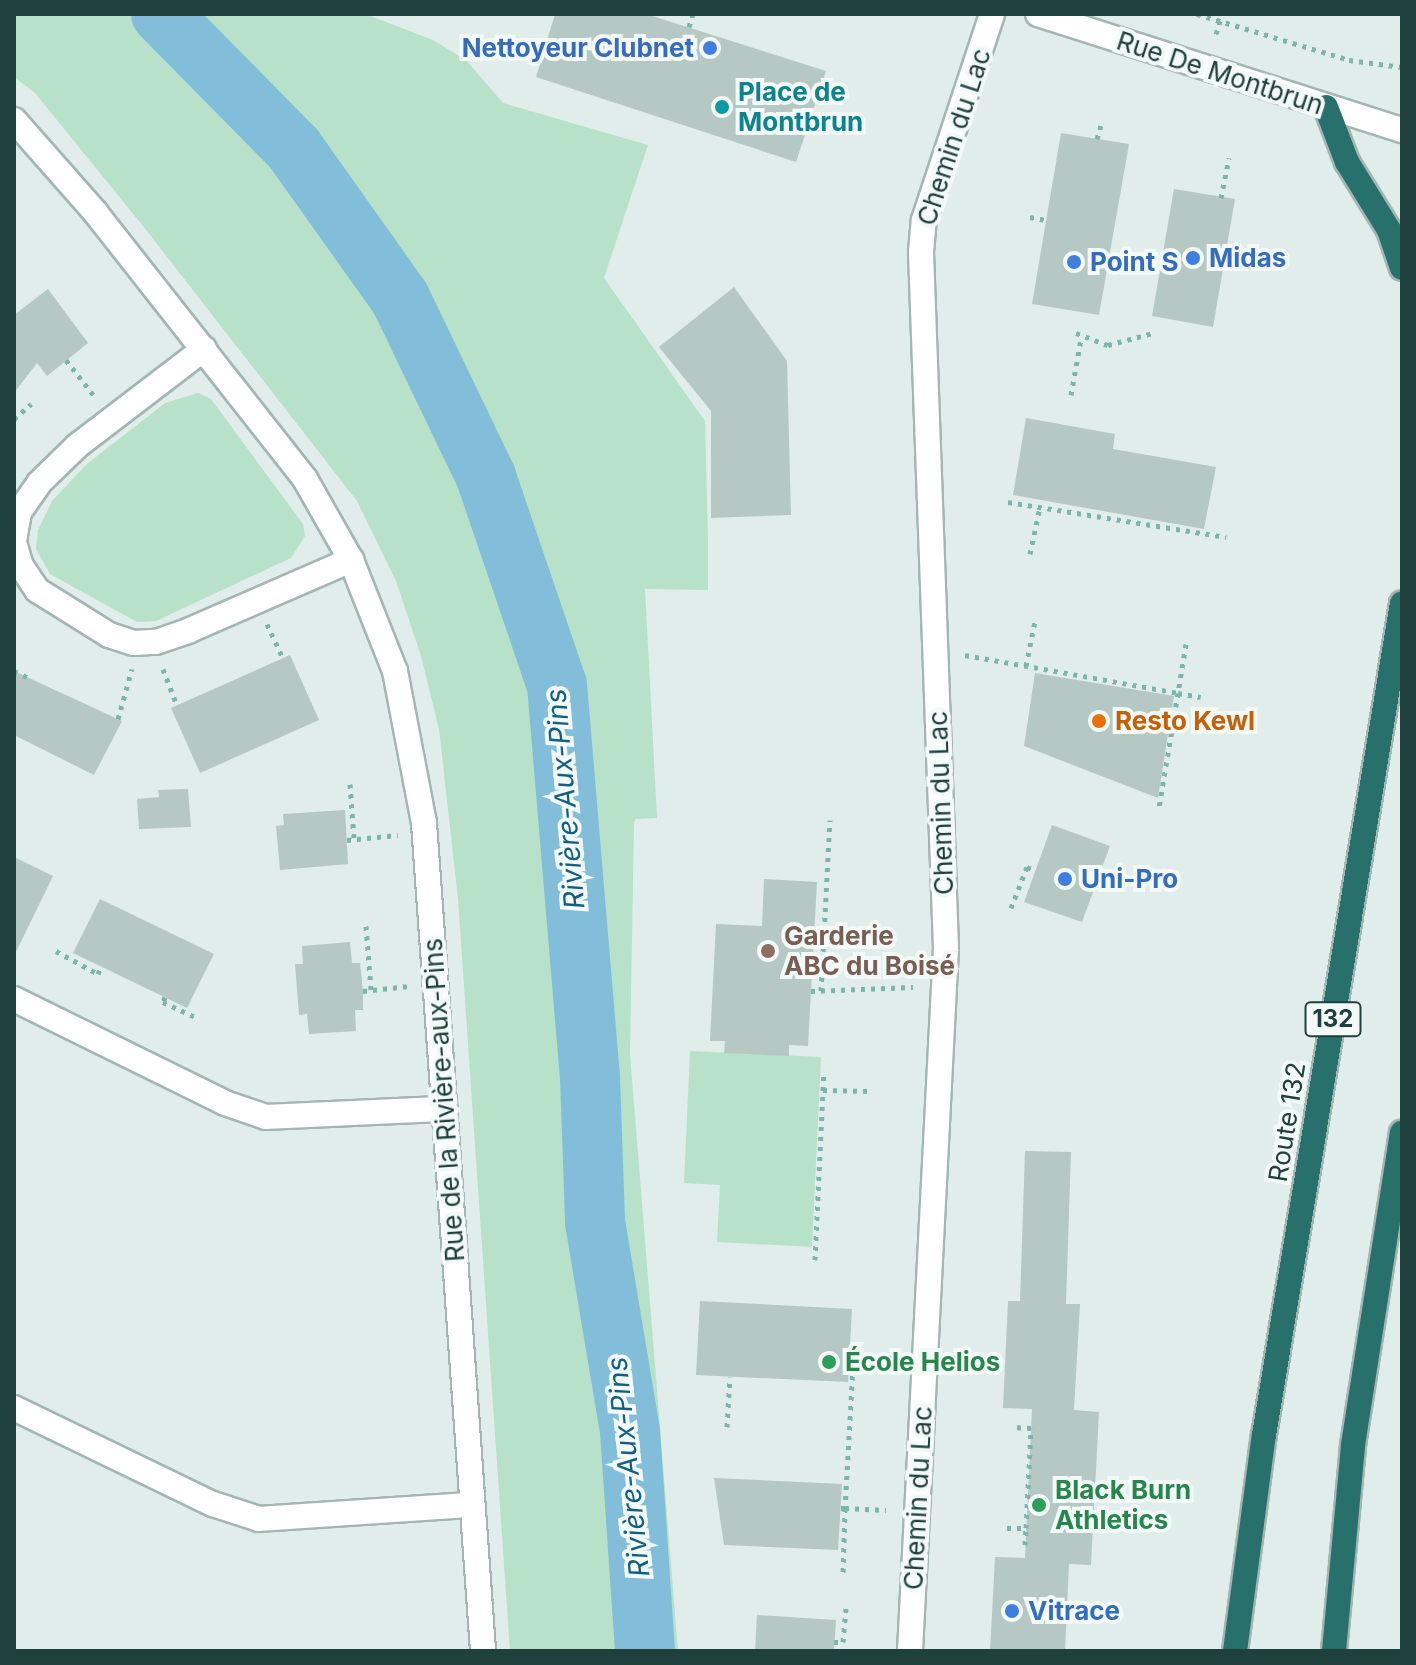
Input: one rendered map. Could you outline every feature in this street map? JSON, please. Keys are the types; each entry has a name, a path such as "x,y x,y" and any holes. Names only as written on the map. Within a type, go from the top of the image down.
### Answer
{"highway":[{"path":"1326,107 1347,162 1389,230 1402,268"},
{"name":"Route 132","path":"1235,1651 1266,1419 1402,603"},
{"path":"1334,1651 1353,1445 1402,1133"}],"street":[{"name":"Chemin du Lac","path":"910,1651 946,948 921,252 924,220 992,14"},
{"name":"Rue De Montbrun","path":"1038,14 1402,130"},
{"name":"Rue de la Rivière-aux-Pins","path":"14,120 95,212 305,479 351,560 395,671 413,745 424,823 483,1651"},
{"path":"204,349 77,446 39,483 19,512 14,541 21,566 37,590 109,635 134,643 156,642 351,560"},
{"path":"14,999 225,1103 266,1117 445,1109"},
{"path":"14,1408 213,1504 259,1519 472,1505"}],"path":[{"path":"689,27 693,14"},
{"name":"Rue De Montbrun","path":"1197,14 1349,60 1402,67"},
{"path":"1216,34 1220,21"},
{"path":"1097,139 1102,122"},
{"path":"1221,198 1229,158"},
{"path":"1030,217 1046,220"},
{"path":"1076,333 1081,339 1108,345 1153,333"},
{"path":"1071,395 1081,339"},
{"path":"66,360 98,400"},
{"path":"14,419 31,404"},
{"path":"1008,502 1180,527 1226,537"},
{"path":"1030,554 1040,507"},
{"path":"265,620 283,658"},
{"path":"1026,666 1035,621"},
{"path":"1159,808 1186,644"},
{"path":"965,655 1158,692 1201,697"},
{"path":"161,664 177,706"},
{"path":"118,719 132,668"},
{"path":"14,671 29,678"},
{"path":"350,784 351,839 401,835"},
{"path":"821,991 830,820"},
{"path":"1011,908 1027,867 1035,870"},
{"path":"366,926 371,990"},
{"path":"56,951 98,974 101,967"},
{"path":"363,991 413,985"},
{"path":"811,991 913,987"},
{"path":"165,997 163,1002 198,1018"},
{"path":"815,1260 824,1071"},
{"path":"823,1090 867,1091"},
{"path":"843,1576 843,1508 853,1366 849,1366"},
{"path":"727,1427 730,1377"},
{"path":"1014,1427 1031,1428 1025,1545"},
{"path":"843,1508 886,1510"},
{"path":"1007,1528 1026,1528"},
{"path":"834,1642 843,1642 846,1606"}],"green space":[{"path":"14,14 365,14 433,40 467,61 503,103 648,145 604,278 705,421 708,539 708,590 645,589 657,818 635,819 634,824 630,1054 678,1651 510,1651 458,899 439,729 421,656 396,581 357,501 147,231 35,93 14,77"},
{"path":"198,393 211,399 303,524 305,536 291,558 156,621 137,622 50,574 36,549 38,530 52,501 87,464 165,403"},
{"path":"690,1051 821,1057 812,1247 717,1242 720,1185 684,1183"}],"building":[{"name":"Place de Montbrun","path":"555,14 646,14 826,71 796,162 536,77"},
{"name":"Point S","path":"1061,133 1129,144 1099,315 1032,304"},
{"name":"Midas","path":"1174,189 1235,199 1213,327 1152,316"},
{"path":"734,287 787,361 791,515 711,518 711,411 659,347"},
{"path":"48,289 88,343 47,376 37,363 14,393 14,315"},
{"path":"1026,418 1115,434 1113,449 1216,467 1204,529 1013,495"},
{"path":"290,655 319,720 200,773 171,708"},
{"path":"14,671 122,721 94,775 14,735"},
{"name":"Resto Kewl","path":"1035,673 1174,696 1158,798 1024,746"},
{"path":"188,789 191,827 139,829 137,799 159,797 158,790"},
{"path":"345,810 348,864 280,870 276,826 284,825 283,814"},
{"name":"Uni-Pro","path":"1052,825 1110,846 1082,922 1024,902"},
{"path":"14,857 53,876 14,956"},
{"path":"764,879 817,882 808,1046 789,1045 789,1056 724,1053 725,1041 710,1041 716,924 762,926"},
{"path":"100,899 214,954 187,1008 73,953"},
{"path":"350,942 352,963 360,963 363,991 363,1010 355,1010 356,1031 309,1034 307,1014 299,1015 295,964 303,964 302,946"},
{"path":"1025,1151 1071,1152 1066,1304 1080,1304 1074,1410 1099,1412 1091,1565 1069,1564 1065,1651 990,1651 995,1557 1025,1558 1032,1409 1003,1408 1008,1301 1020,1301"},
{"path":"700,1301 852,1309 848,1382 696,1375"},
{"path":"714,1478 842,1484 838,1550 724,1545"},
{"path":"757,1615 836,1620 834,1651 755,1651"}],"waterway":[{"name":"Rivière-Aux-Pins","path":"161,14 294,149 400,298 486,477 557,685 590,1077 595,1222 630,1431 645,1651"}],"place":[{"name":"Nettoyeur Clubnet","path":"710,48"},
{"name":"Place de Montbrun","path":"722,107"},
{"name":"Midas","path":"1193,258"},
{"name":"Point S","path":"1074,262"},
{"name":"Resto Kewl","path":"1099,721"},
{"name":"Uni-Pro","path":"1065,879"},
{"name":"Garderie ABC du Boisé","path":"768,951"},
{"name":"École Helios","path":"829,1362"},
{"name":"Black Burn Athletics","path":"1039,1505"},
{"name":"Vitrace","path":"1012,1611"}]}
